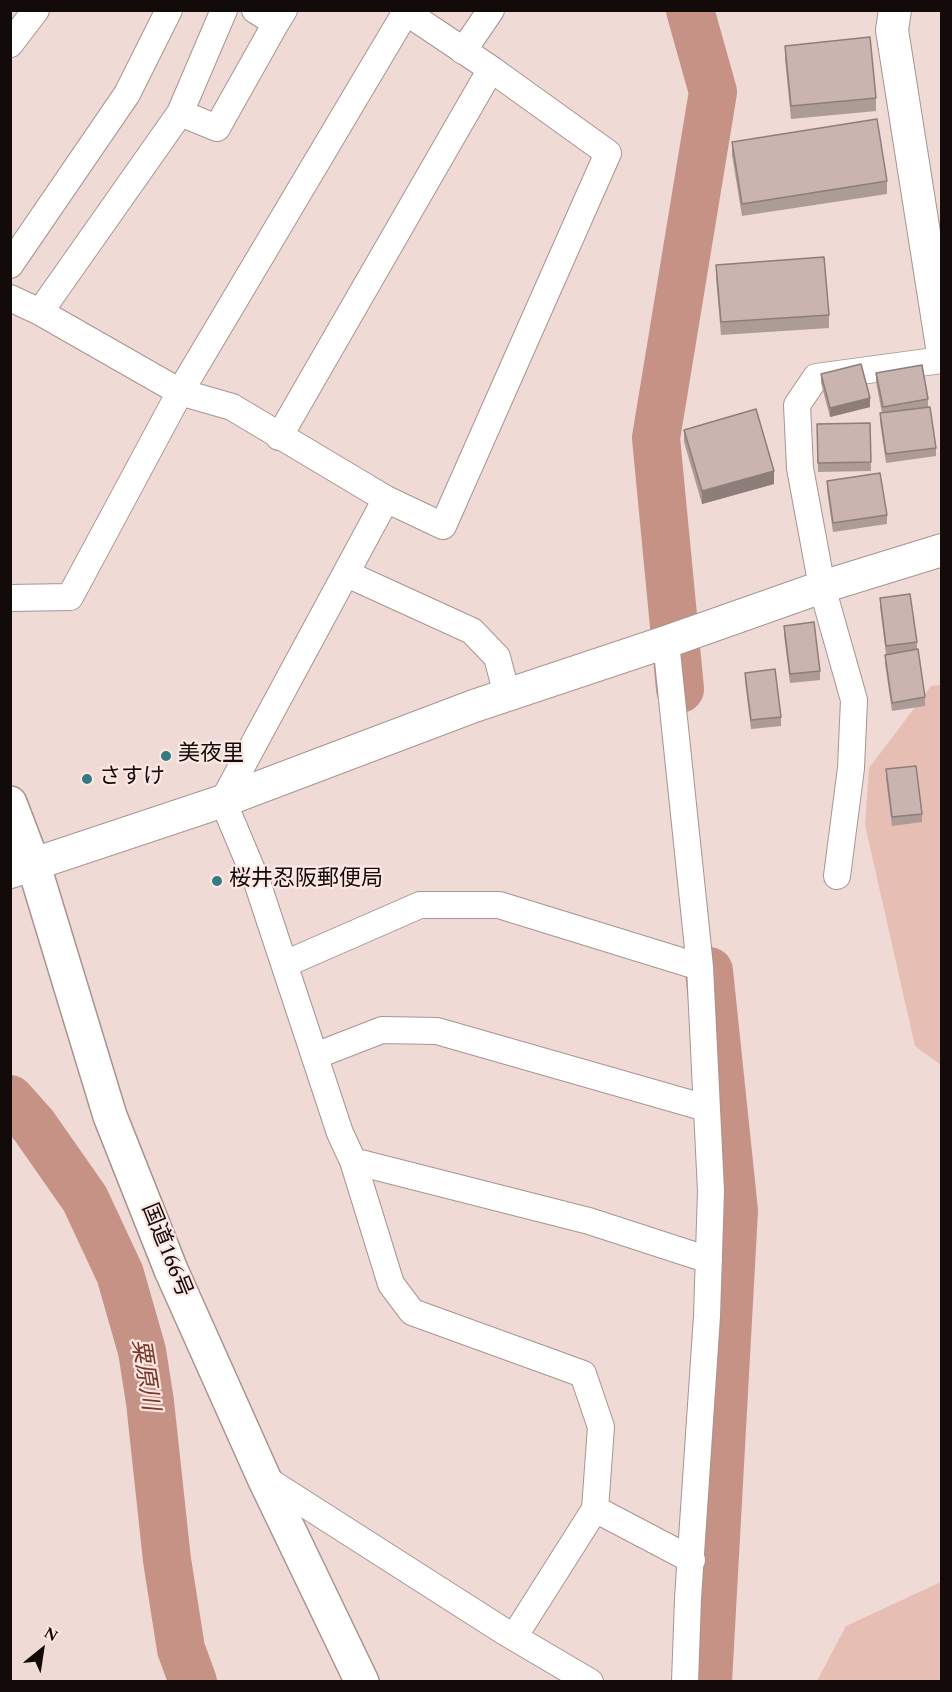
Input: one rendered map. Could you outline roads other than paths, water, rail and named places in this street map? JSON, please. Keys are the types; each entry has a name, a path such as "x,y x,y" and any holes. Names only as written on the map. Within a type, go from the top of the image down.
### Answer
{"highway":[{"name":"国道166号","path":"10,803 22,869 110,1116 171,1270 264,1478 362,1682"}],"street":[{"path":"10,44 36,10"},
{"path":"10,265 127,94 169,10"},
{"path":"40,312 180,113 224,10"},
{"path":"463,51 491,10"},
{"path":"894,10 892,30 942,347"},
{"path":"10,298 40,312 180,392 232,407 386,499 443,526 608,153 406,11 180,392 70,597 10,598"},
{"path":"180,113 218,128 272,15"},
{"path":"279,436 491,69"},
{"path":"837,876 850,768 854,700 822,587 800,468 797,405 816,377 942,360"},
{"path":"223,801 386,499"},
{"path":"22,869 223,801 507,695 822,587 942,550"},
{"path":"346,574 472,631 497,657 507,695"},
{"path":"666,642 700,967 711,1191 709,1260 688,1598 686,1682"},
{"path":"223,801 257,882 340,1133 353,1161 391,1284 412,1312 583,1374 601,1427 595,1509 514,1637"},
{"path":"285,964 420,905 499,905 700,967"},
{"path":"315,1056 382,1030 437,1031 706,1108"},
{"path":"353,1161 589,1221 709,1260"},
{"path":"264,1478 514,1637 590,1682"},
{"path":"595,1509 692,1560"}],"waterway":[{"path":"680,689 656,438 713,92 690,10"},
{"path":"708,1682 734,1211 709,971"},
{"name":"粟原川","path":"10,1099 34,1126 85,1199 120,1274 142,1351 150,1402 167,1560 181,1649 193,1682"}],"place":[{"name":"美夜里","path":"166,756"},
{"name":"さすけ","path":"87,779"},
{"name":"桜井忍阪郵便局","path":"217,881"}]}
